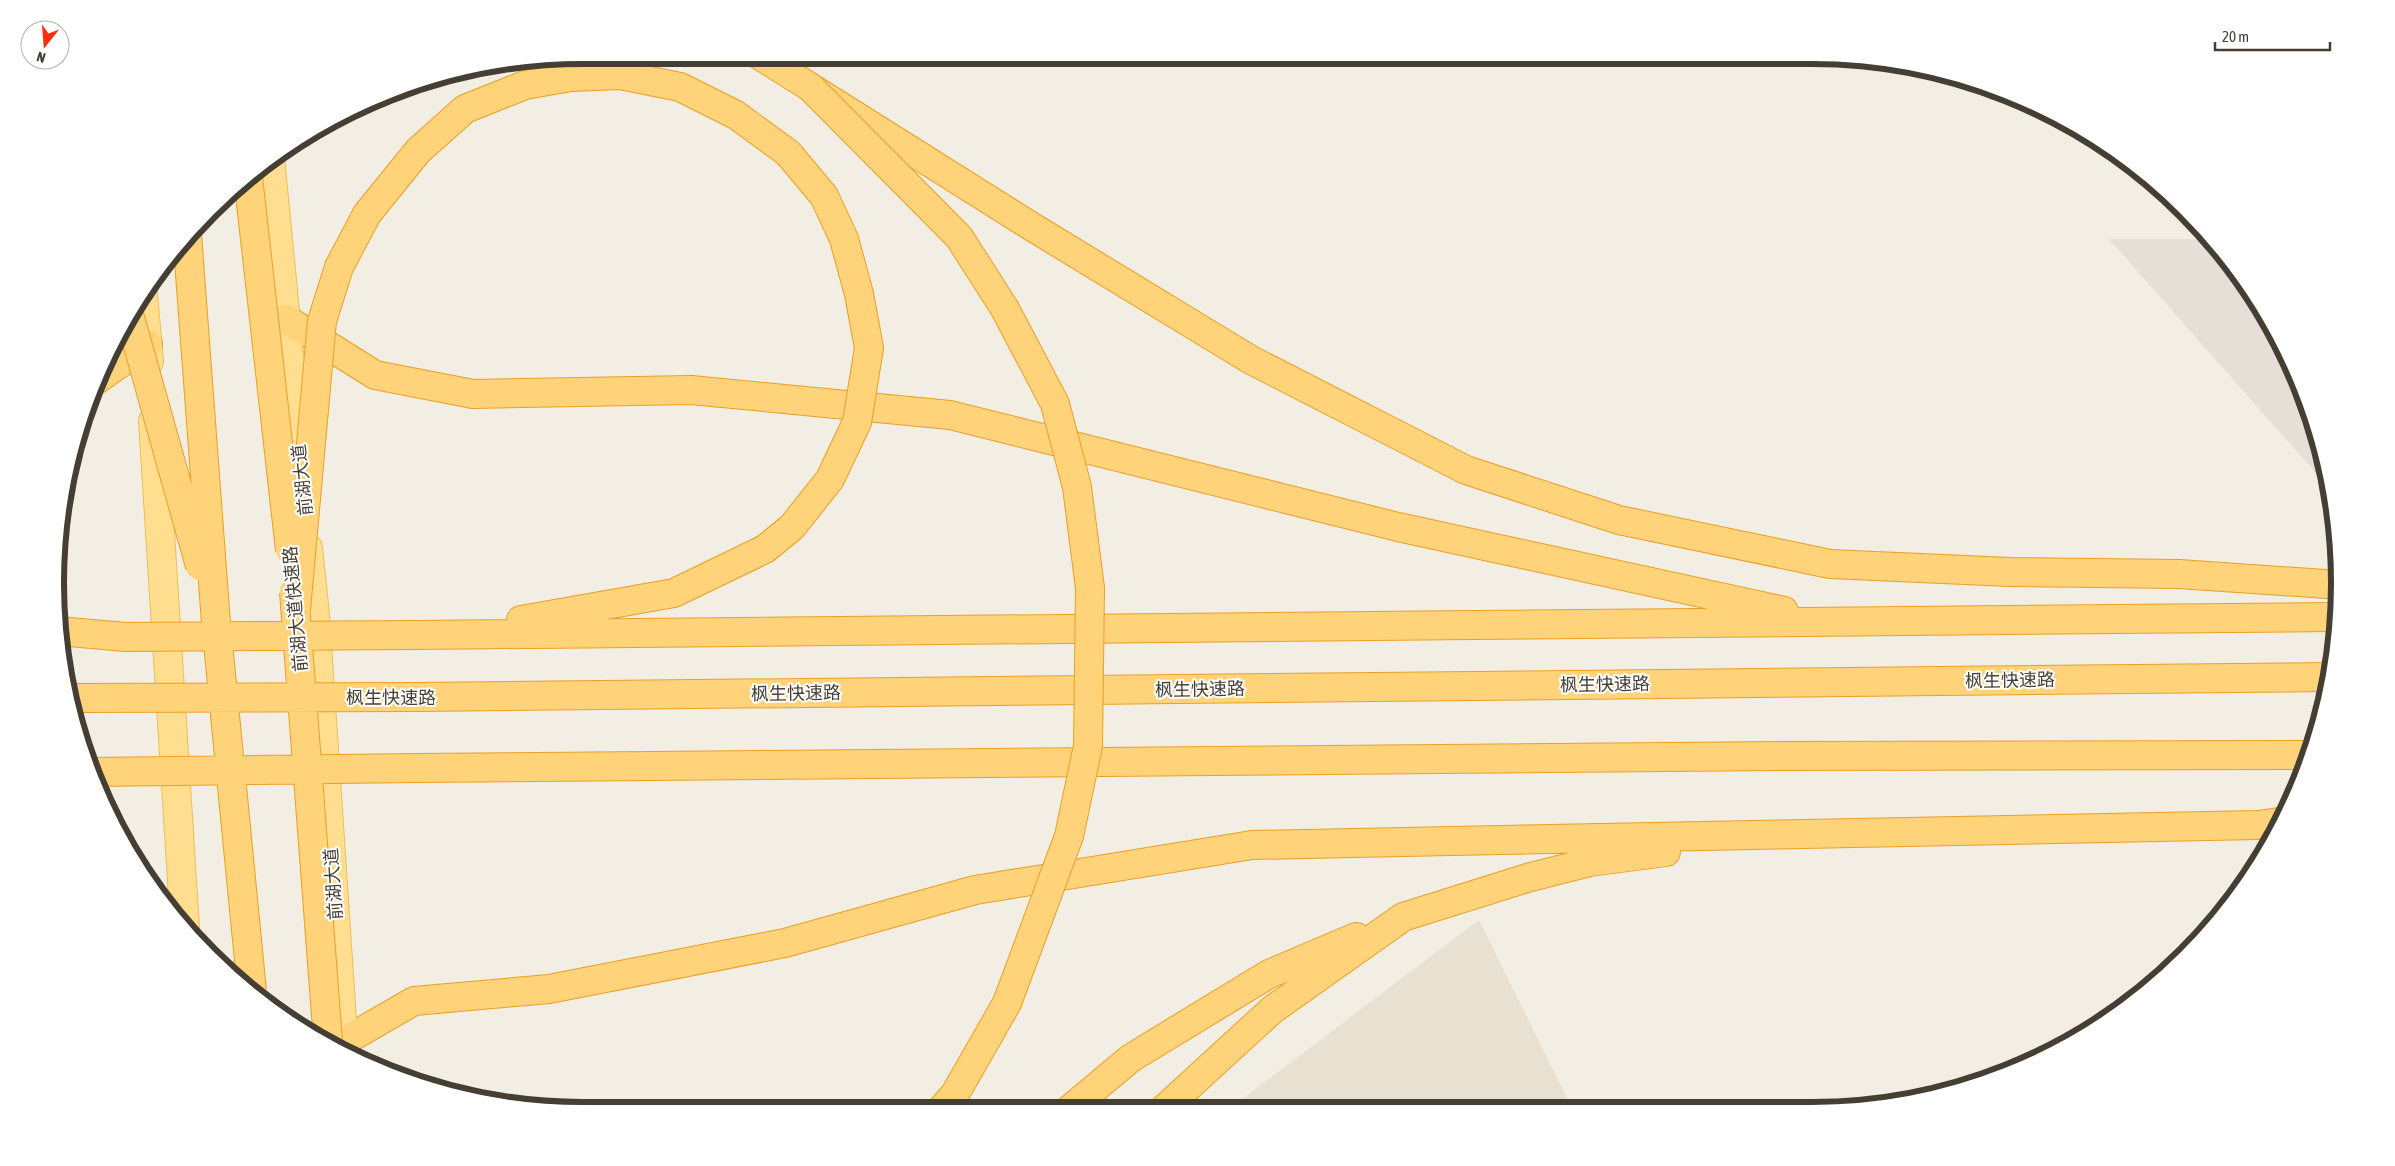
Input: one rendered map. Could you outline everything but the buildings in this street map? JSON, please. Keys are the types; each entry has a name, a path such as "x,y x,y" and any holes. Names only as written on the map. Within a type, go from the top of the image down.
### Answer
{"highway":[{"path":"773,64 1034,228 1251,360 1466,470 1619,520 1830,564 2010,572 2179,574 2331,584"},
{"path":"296,610 322,321 339,267 366,214 418,151 465,109 525,85 571,78 620,74 680,87 736,115 788,153 824,196 844,239 859,294 869,348 857,422 830,479 792,527 765,549 674,593 541,617 416,635"},
{"path":"811,88 959,237 1005,309 1055,404 1077,487 1090,588 1088,746 1069,836 1008,1003 956,1094 948,1102"},
{"name":"前湖大道快速路","path":"249,186 296,610 338,1041"},
{"path":"188,247 216,623 251,982"},
{"path":"286,319 375,375 473,394 691,390 950,415 1398,527 1832,622"},
{"path":"132,325 216,623"},
{"path":"109,371 148,344"},
{"path":"67,637 2330,617"},
{"path":"66,632 126,637"},
{"name":"枫生快速路","path":"77,698 416,697 2322,677"},
{"path":"99,772 1770,756 2302,755"},
{"path":"342,1043 414,1001 549,989 785,943 975,890 1252,845 2271,824"},
{"path":"1078,1102 1131,1058 1269,974 1403,917 1527,878 1590,862 1802,835"},
{"path":"1172,1102 1272,1010 1403,917"}],"main road":[{"name":"前湖大道","path":"271,168 315,614 338,1041"},
{"path":"144,306 184,915"}],"shaded area":[{"path":"2109,239 2200,239 2202,241 2244,295 2278,353 2304,416 2320,478"},
{"path":"1479,920 1569,1102 1238,1102"}]}
